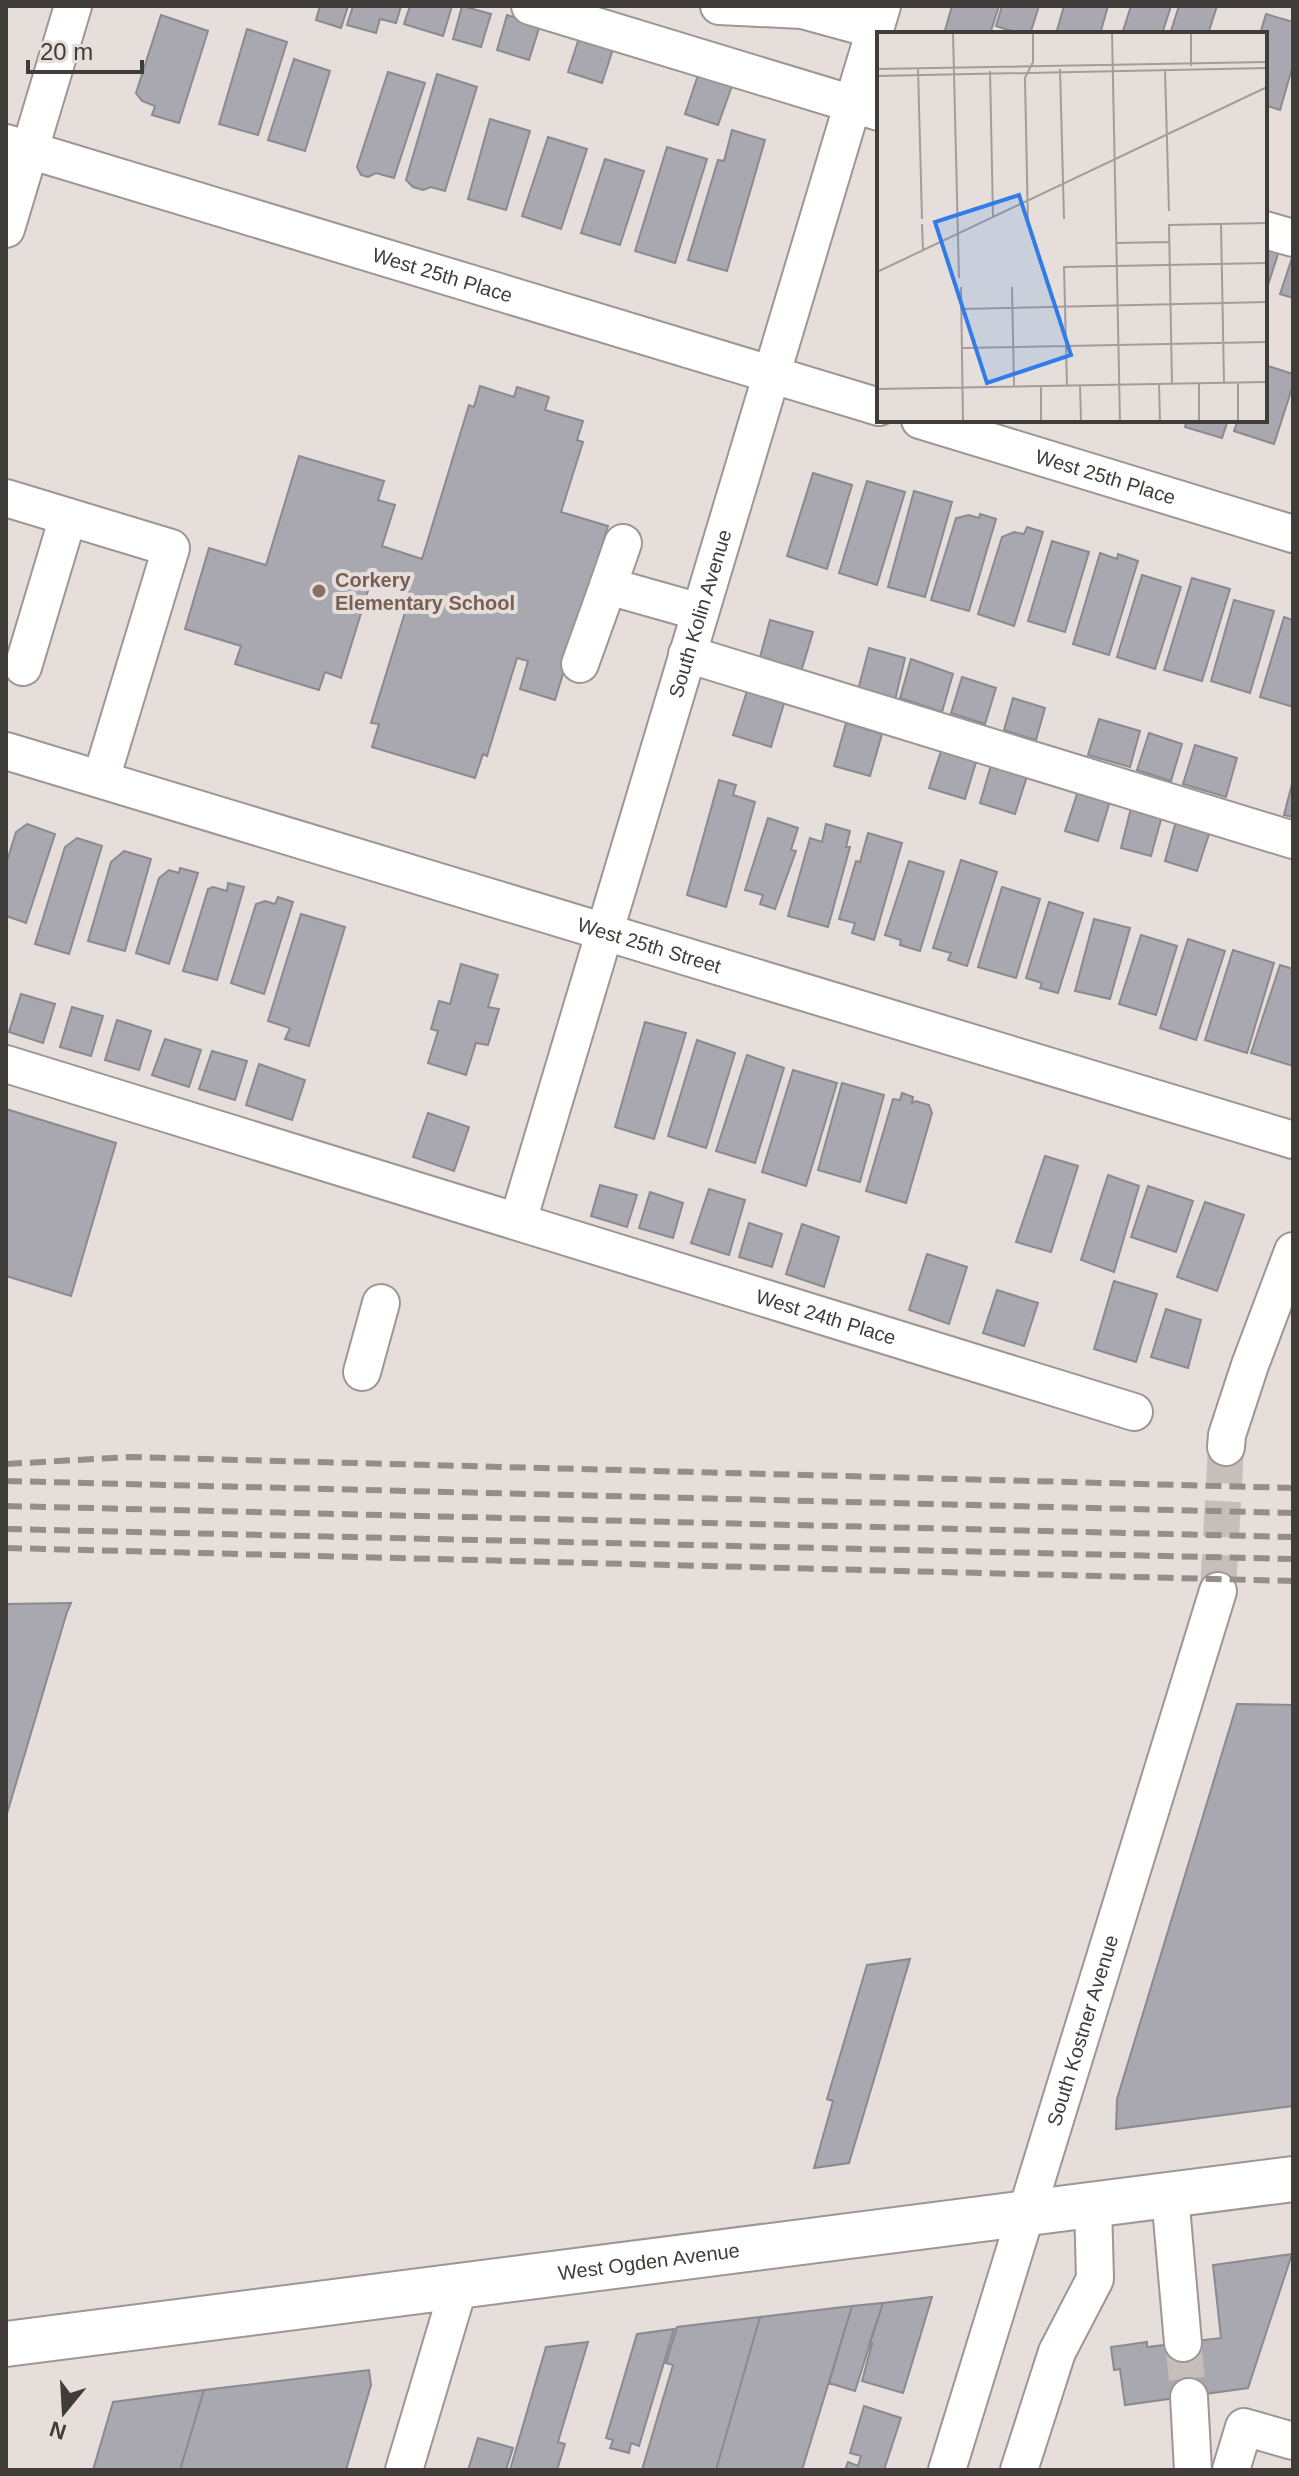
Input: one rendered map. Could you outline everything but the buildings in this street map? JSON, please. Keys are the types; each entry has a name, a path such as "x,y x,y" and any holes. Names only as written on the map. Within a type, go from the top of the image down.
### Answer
{"main road":[{"name":"West Ogden Avenue","path":"6,2344 1293,2179"}],"street":[{"path":"6,229 18,146 73,6"},
{"path":"530,6 866,108"},
{"path":"719,6 802,8 878,18"},
{"name":"South Kolin Avenue","path":"518,1221 770,374 866,108 878,18"},
{"name":"West 25th Place","path":"18,146 877,406"},
{"path":"1267,231 1293,238"},
{"name":"West 25th Place","path":"927,422 1293,534"},
{"path":"6,498 171,548 101,779"},
{"path":"23,667 68,517"},
{"path":"580,664 623,543"},
{"path":"608,586 700,612"},
{"path":"687,654 1293,840"},
{"name":"West 25th Street","path":"6,751 1293,1140"},
{"name":"West 24th Place","path":"6,1064 1134,1412"},
{"path":"1226,1447 1227,1435 1250,1365 1293,1251"},
{"path":"362,1372 381,1303"},
{"name":"South Kostner Avenue","path":"947,2470 1218,1591"},
{"path":"1170,2195 1183,2343"},
{"path":"1019,2470 1057,2352 1095,2279 1093,2205"},
{"path":"404,2470 459,2286"},
{"path":"1189,2397 1193,2470"},
{"path":"1231,2470 1244,2427 1293,2441"}],"tunnel":[{"path":"1218,1591 1226,1447"},
{"path":"1183,2343 1189,2397"}],"railway":[{"path":"6,1464 129,1457 1293,1488"},
{"path":"6,1481 1293,1513"},
{"path":"6,1506 1293,1537"},
{"path":"6,1529 1293,1559"},
{"path":"6,1548 1293,1581"}],"place":[{"name":"Corkery Elementary School","path":"319,591"}]}
